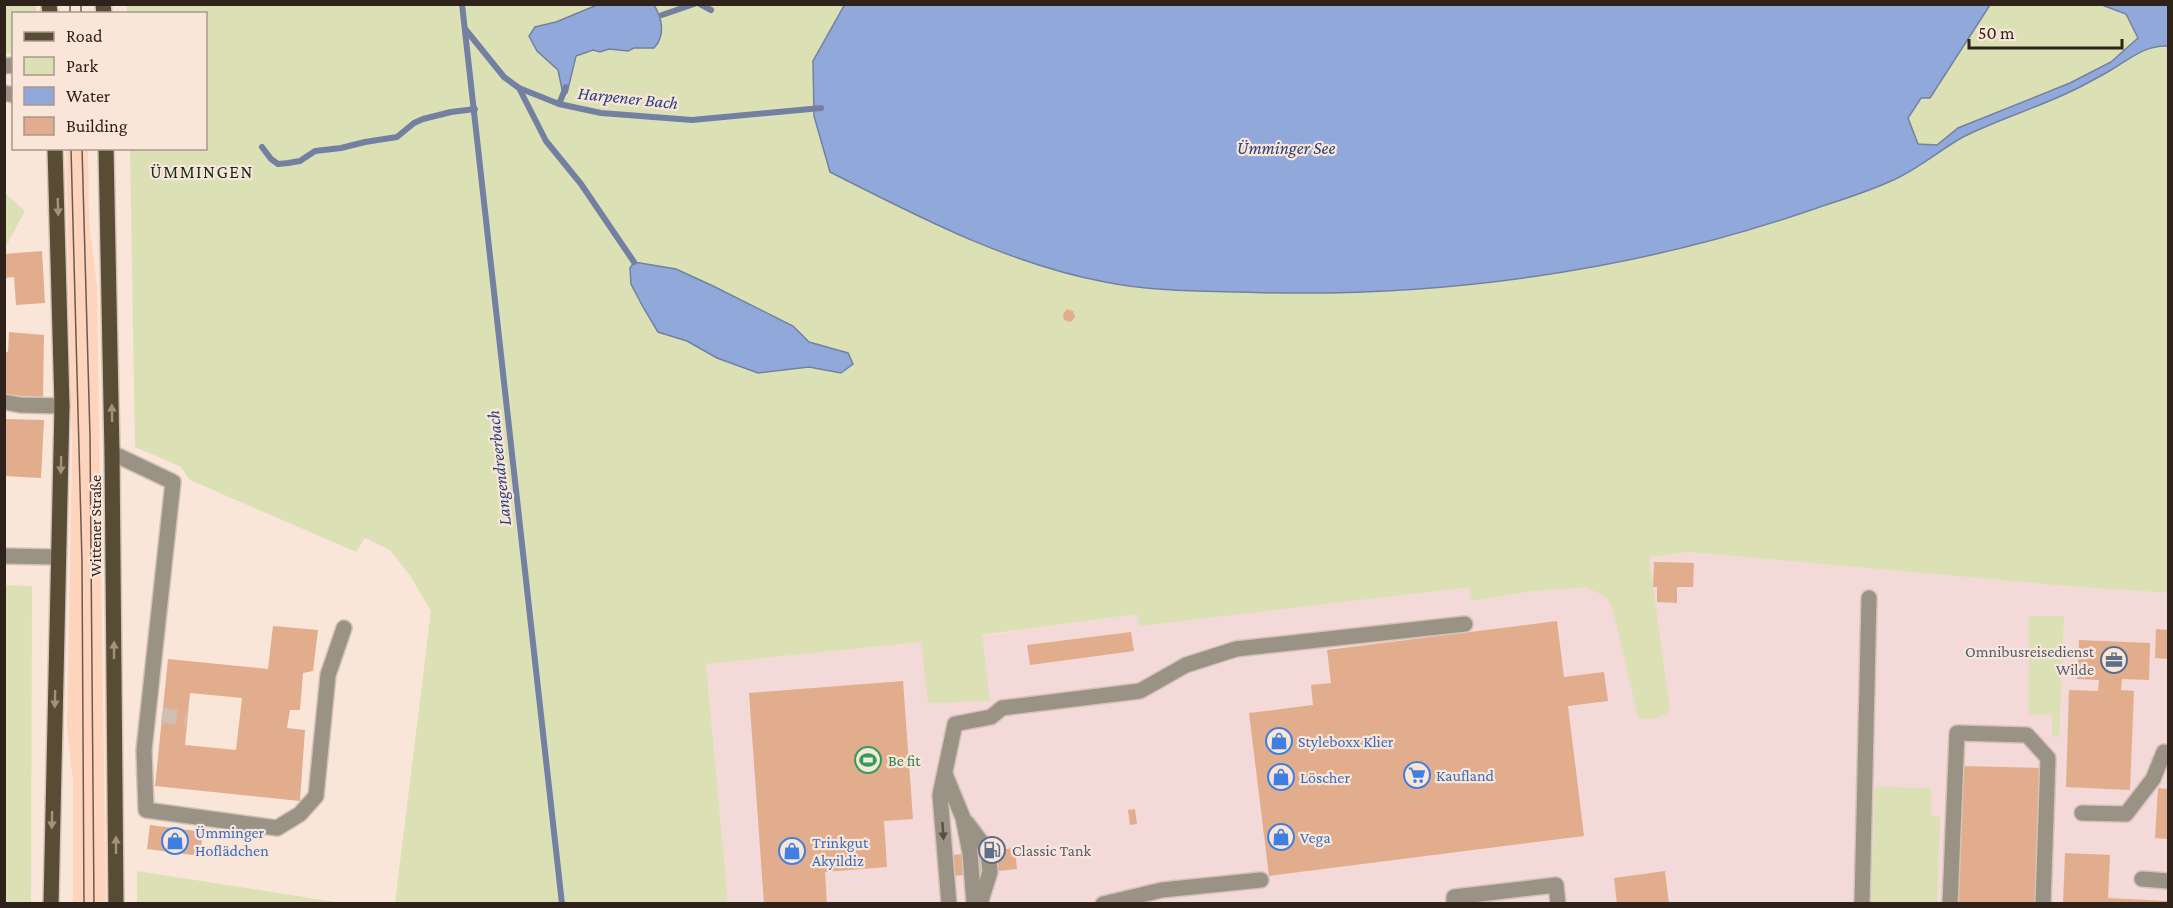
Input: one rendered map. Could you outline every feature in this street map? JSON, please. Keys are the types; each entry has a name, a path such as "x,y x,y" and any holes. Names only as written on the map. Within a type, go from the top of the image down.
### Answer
{"main road":[{"path":"51,903 62,406 55,150"},
{"name":"Wittener Straße","path":"106,150 112,453 116,903"}],"street":[{"path":"4,402 21,405 62,406"},
{"path":"112,453 173,482 155,713 144,750 146,810 277,828 300,814 316,796 328,675 344,628"},
{"path":"4,556 58,557"},
{"path":"1862,903 1869,598"},
{"path":"949,903 940,795 955,724 991,717 1002,708 1140,691 1186,664 1236,649 1465,624"},
{"path":"1950,903 1957,733 2027,735 2048,758 2043,903"},
{"path":"2082,813 2126,814 2153,778 2164,752 2169,753"},
{"path":"945,774 963,818 970,853 974,903"},
{"path":"963,818 988,851 990,872 980,903"},
{"path":"1103,903 1162,890 1260,879"},
{"path":"2142,879 2169,881"},
{"path":"1454,903 1454,897 1556,885 1558,903"}],"shaded area":[{"path":"66,150 88,150 89,220 97,287 106,903 73,903 73,779 67,729 72,444"},
{"path":"1689,552 2168,593 2168,903 728,903 706,664 981,636 1138,614"}],"green space":[{"path":"4,5 36,5 36,12 12,12 12,53 5,53"},
{"path":"127,5 2168,5 2168,593 1689,552 1649,557 1670,711 1656,719 1638,718 1613,609 1606,597 1586,587 1532,591 1471,601 1469,587 1139,626 1137,614 982,635 990,701 928,703 921,642 706,664 728,903 395,903 431,611 411,577 390,550 365,538 356,552 190,480 181,467 135,447 130,150 207,150 207,12 127,12"},
{"path":"5,193 25,211 5,248"},
{"path":"5,585 32,586 31,903 5,903"},
{"path":"2029,616 2064,616 2059,737 2052,737 2052,715 2029,714"},
{"path":"1875,787 1931,788 1931,816 1940,816 1937,903 1871,903"},
{"path":"137,871 342,903 137,903"}],"water":[{"name":"Ümminger See","path":"845,4 1990,5 1930,98 1921,98 1908,118 1918,144 1937,145 1958,128 2070,83 2111,62 2138,38 2126,14 2102,5 2168,5 2168,46 2145,50 2066,94 1963,137 1901,177 1841,200 1742,232 1672,250 1529,277 1456,286 1311,293 1188,291 1105,282 1033,263 930,222 830,172 814,116 813,61"},
{"path":"597,5 654,5 662,26 660,38 654,48 634,48 628,51 609,49 600,52 593,50 576,56 567,93 563,94 558,70 537,51 529,36 535,27 556,22"},
{"path":"634,262 676,269 713,286 793,326 809,342 848,353 853,364 841,373 809,367 758,373 717,358 687,341 658,332 631,284 630,268"}],"building":[{"path":"42,251 45,303 16,305 14,277 5,278 4,254"},
{"path":"1067,309 1073,311 1075,317 1071,322 1064,320 1063,314"},
{"path":"9,332 44,335 43,397 5,395 4,351 8,352"},
{"path":"5,419 44,420 41,478 4,476"},
{"path":"1654,562 1694,563 1693,587 1677,587 1677,603 1657,602 1657,587 1653,587"},
{"name":"Kaufland","path":"1557,621 1564,677 1604,672 1608,701 1568,706 1584,836 1269,876 1249,713 1313,705 1311,685 1331,683 1327,650"},
{"path":"273,626 318,630 313,671 303,673 300,710 290,710 287,728 305,730 300,801 155,786 168,659 268,669","holes":["190,693 242,698 236,750 185,745"]},
{"path":"2156,629 2168,630 2168,659 2155,658"},
{"path":"1131,632 1134,651 1030,665 1027,645"},
{"path":"2079,640 2150,643 2149,680 2122,679 2121,690 2134,691 2130,790 2066,787 2069,690 2098,691 2099,680 2077,679"},
{"path":"903,681 913,819 884,821 887,867 825,872 827,904 764,904 749,693"},
{"path":"1963,766 2040,768 2036,904 1942,904 1947,775 1962,774"},
{"path":"2158,788 2168,789 2168,839 2155,838"},
{"path":"1135,809 1137,824 1130,825 1128,810"},
{"name":"Ümminger Hoflädchen","path":"150,825 203,832 200,856 147,849"},
{"path":"1015,848 1017,869 954,876 952,855"},
{"path":"2065,853 2110,855 2108,898 2168,901 2168,904 2063,904"},
{"path":"1665,871 1669,904 1617,904 1614,878"}],"waterway":[{"name":"Langendreerbach","path":"462,4 562,904"},
{"path":"662,15 694,4"},
{"path":"700,4 711,10"},
{"name":"Harpener Bach","path":"466,30 504,77 519,88 559,104 601,113 692,120 821,108"},
{"path":"559,104 566,87"},
{"path":"519,88 546,141 581,184 634,262"},
{"path":"262,147 278,164 300,161 315,151 397,137 414,123 423,119 475,109"}],"tunnel":[{"path":"162,715 187,719"}],"tram line":[{"path":"70,4 70,12"},
{"path":"81,4 81,12"},
{"path":"71,150 82,562 84,904"},
{"path":"82,150 90,436 94,904"}],"place":[{"name":"Omnibusreisedienst Wilde","path":"2114,660"},
{"name":"Styleboxx Klier","path":"1279,741"},
{"name":"Be fit","path":"868,760"},
{"name":"Kaufland","path":"1417,775"},
{"name":"Löscher","path":"1281,777"},
{"name":"Vega","path":"1281,837"},
{"name":"Ümminger Hoflädchen","path":"175,841"},
{"name":"Classic Tank","path":"992,850"},
{"name":"Trinkgut Akyildiz","path":"792,851"}],"district":[{"name":"ÜMMINGEN","path":"202,172"}]}
